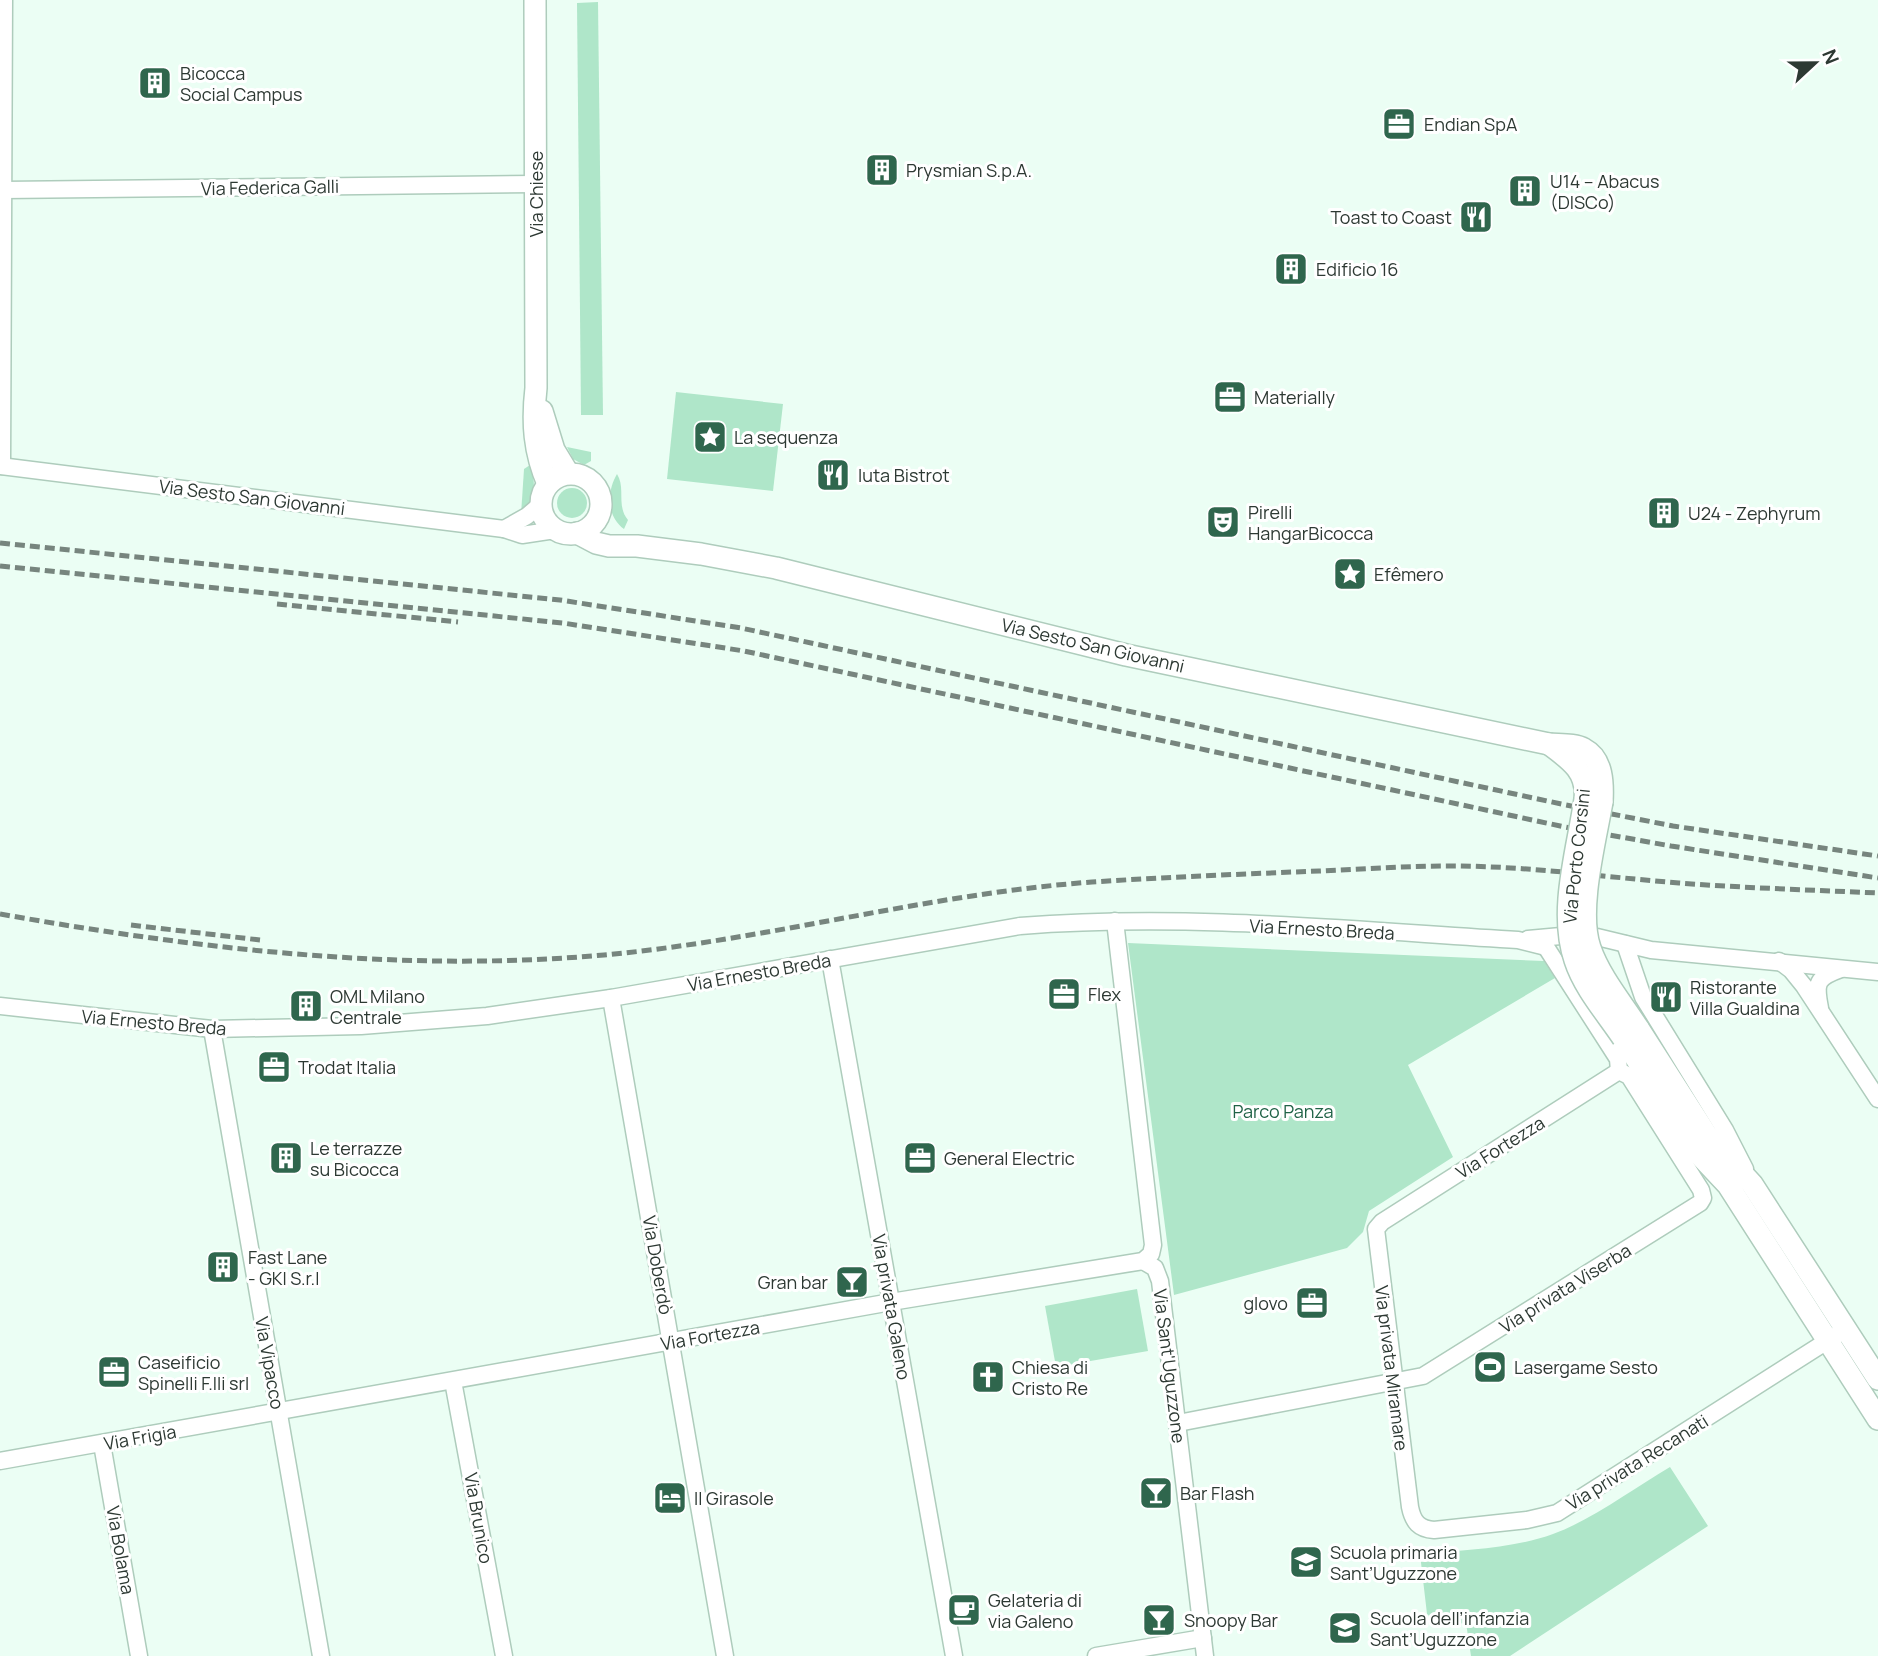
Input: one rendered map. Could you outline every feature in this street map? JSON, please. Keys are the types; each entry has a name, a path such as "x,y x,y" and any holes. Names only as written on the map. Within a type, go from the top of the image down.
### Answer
{"street":[{"name":"Via Chiese","path":"535,0 536,388 533,412 538,456 548,484"},
{"path":"1,466 3,6"},
{"name":"Via Federica Galli","path":"4,190 536,184"},
{"name":"Via Chiese","path":"536,388 554,450 568,473"},
{"name":"Via Sesto San Giovanni","path":"1,466 504,529 531,535 555,530 566,534 577,533 596,543 710,555 776,568 1126,655 1549,744"},
{"path":"555,530 544,519 542,493 557,476 568,473 583,475 595,484 601,498 600,513 592,526 577,533"},
{"path":"504,529 527,516 541,504"},
{"path":"600,513 615,532 637,546"},
{"name":"Via Porto Corsini","path":"1549,744 1581,772 1593,800 1586,932 1590,949 1630,1033 1695,1150 1728,1185 1878,1419"},
{"path":"1115,921 1153,1245 1151,1255 1143,1261"},
{"name":"Via Ernesto Breda","path":"0,1006 212,1030 361,1026 487,1016 611,998 1020,926 1115,921 1261,924 1552,940 1619,1059 1619,1071"},
{"path":"1597,937 1627,947 1651,950 1878,972"},
{"name":"Via Porto Corsini","path":"1627,947 1646,1004 1725,1130 1752,1184 1878,1379"},
{"name":"Via privata Galeno","path":"831,959 954,1656"},
{"path":"1779,961 1796,977 1878,1099"},
{"path":"1822,1015 1817,996 1819,981 1826,974 1841,969"},
{"name":"Via Doberdò","path":"611,998 725,1656"},
{"name":"Via Vipacco","path":"212,1030 321,1656"},
{"name":"Via Porto Corsini","path":"1630,1033 1706,1134 1752,1184"},
{"name":"Via Fortezza","path":"1382,1222 1619,1071"},
{"name":"Via privata Viserba","path":"1178,1423 1413,1379 1433,1372 1698,1205 1703,1198 1701,1190 1629,1076 1619,1071"},
{"name":"Via privata Miramare","path":"1382,1222 1375,1234 1412,1516"},
{"name":"Via Fortezza","path":"279,1413 891,1302 1143,1261"},
{"name":"Via Sant'Uguzzone","path":"1143,1261 1155,1268 1160,1281 1205,1656"},
{"name":"Via privata Recanati","path":"1412,1516 1424,1529 1434,1530 1527,1520 1557,1513 1846,1329"},
{"name":"Via Brunico","path":"453,1381 504,1656"},
{"name":"Via Frigia","path":"0,1461 279,1413"},
{"name":"Via Bolama","path":"102,1444 139,1656"},
{"path":"1096,1656 1203,1638"}],"green space":[{"path":"598,2 603,415 581,415 577,3"},
{"path":"676,392 783,404 773,491 667,479"},
{"path":"567,447 591,452 591,461 584,465 573,459"},
{"path":"530,465 534,479 533,492 521,515 524,469"},
{"path":"617,474 621,485 622,509 628,520 624,529 614,517 610,503 611,488"},
{"path":"572,488 583,492 587,503 583,514 572,518 561,514 557,503 561,492"},
{"name":"Parco Panza","path":"1128,943 1544,961 1555,978 1408,1065 1453,1157 1369,1211 1363,1232 1347,1248 1174,1295"},
{"path":"1137,1289 1148,1351 1056,1367 1045,1306"},
{"path":"1670,1467 1708,1526 1510,1656 1471,1656 1466,1623 1440,1625 1427,1614 1420,1554 1504,1546 1553,1534 1598,1512"}],"railway":[{"path":"0,543 560,600 741,628 1566,805 1673,826 1878,856"},
{"path":"0,566 563,623 744,651 1565,827 1878,878"},
{"path":"277,604 458,622"},
{"path":"0,914 225,947 377,959 453,961 604,955 726,939 969,896 1092,882 1206,876 1480,866 1704,885 1878,893"},
{"path":"131,925 260,940"}],"place":[{"name":"Bicocca Social Campus","path":"155,83"},
{"name":"Endian SpA","path":"1399,124"},
{"name":"Prysmian S.p.A.","path":"882,170"},
{"name":"U14 – Abacus (DISCo)","path":"1525,191"},
{"name":"Toast to Coast","path":"1476,217"},
{"name":"Edificio 16","path":"1291,269"},
{"name":"Materially","path":"1230,397"},
{"name":"La sequenza","path":"710,437"},
{"name":"Iuta Bistrot","path":"833,475"},
{"name":"U24 - Zephyrum","path":"1664,513"},
{"name":"Pirelli HangarBicocca","path":"1223,522"},
{"name":"Efêmero","path":"1350,574"},
{"name":"Flex","path":"1064,994"},
{"name":"Ristorante Villa Gualdina","path":"1666,997"},
{"name":"OML Milano Centrale","path":"306,1006"},
{"name":"Trodat Italia","path":"274,1067"},
{"name":"Le terrazze su Bicocca","path":"286,1158"},
{"name":"General Electric","path":"920,1158"},
{"name":"Fast Lane - GKI S.r.l","path":"223,1267"},
{"name":"Gran bar","path":"852,1282"},
{"name":"glovo","path":"1312,1303"},
{"name":"Lasergame Sesto","path":"1490,1367"},
{"name":"Caseificio Spinelli F.lli srl","path":"114,1372"},
{"name":"Chiesa di Cristo Re","path":"988,1377"},
{"name":"Bar Flash","path":"1156,1493"},
{"name":"Il Girasole","path":"670,1498"},
{"name":"Scuola primaria Sant’Uguzzone","path":"1306,1562"},
{"name":"Gelateria di via Galeno","path":"964,1610"},
{"name":"Snoopy Bar","path":"1159,1620"},
{"name":"Scuola dell’infanzia Sant’Uguzzone","path":"1345,1628"}]}
